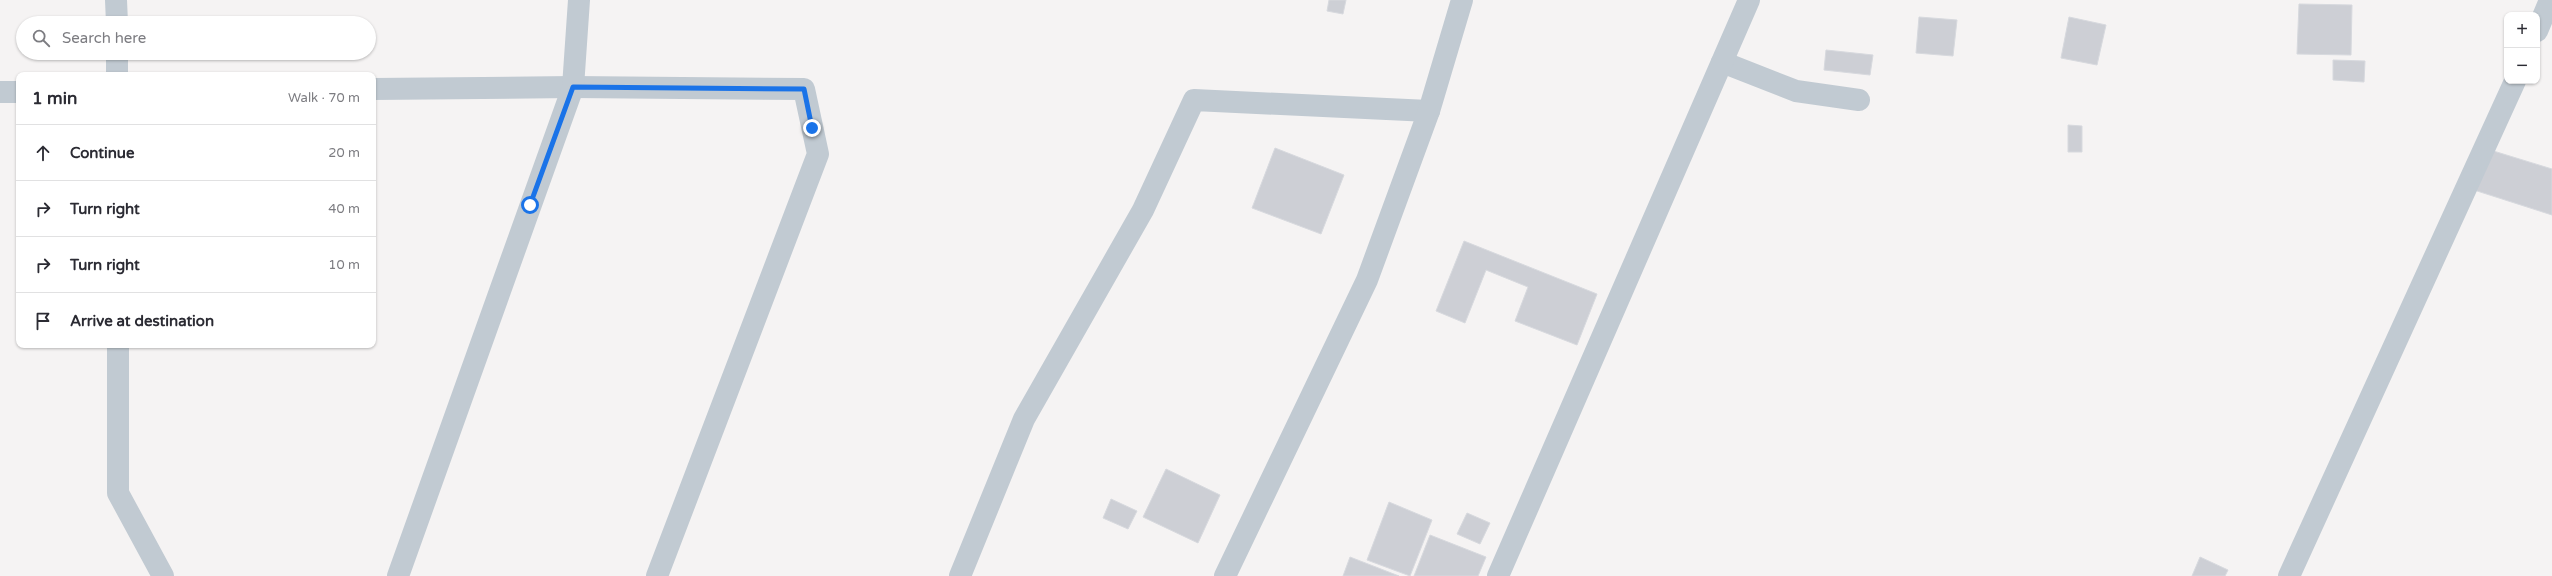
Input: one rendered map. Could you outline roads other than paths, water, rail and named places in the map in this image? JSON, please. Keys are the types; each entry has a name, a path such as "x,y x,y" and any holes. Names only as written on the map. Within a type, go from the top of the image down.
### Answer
{"street":[{"path":"116,0 117,16"},
{"path":"398,576 573,87 579,0"},
{"path":"1226,576 1367,280 1429,111 1462,0"},
{"path":"1498,576 1749,0"},
{"path":"2540,23 2550,0"},
{"path":"117,60 117,72"},
{"path":"1722,62 1796,91 1859,100"},
{"path":"2289,576 2514,84"},
{"path":"376,89 573,87 804,89 818,154 657,576"},
{"path":"0,92 16,92"},
{"path":"960,576 1024,418 1143,210 1194,100 1429,111"},
{"path":"118,348 118,493 163,576"}]}
